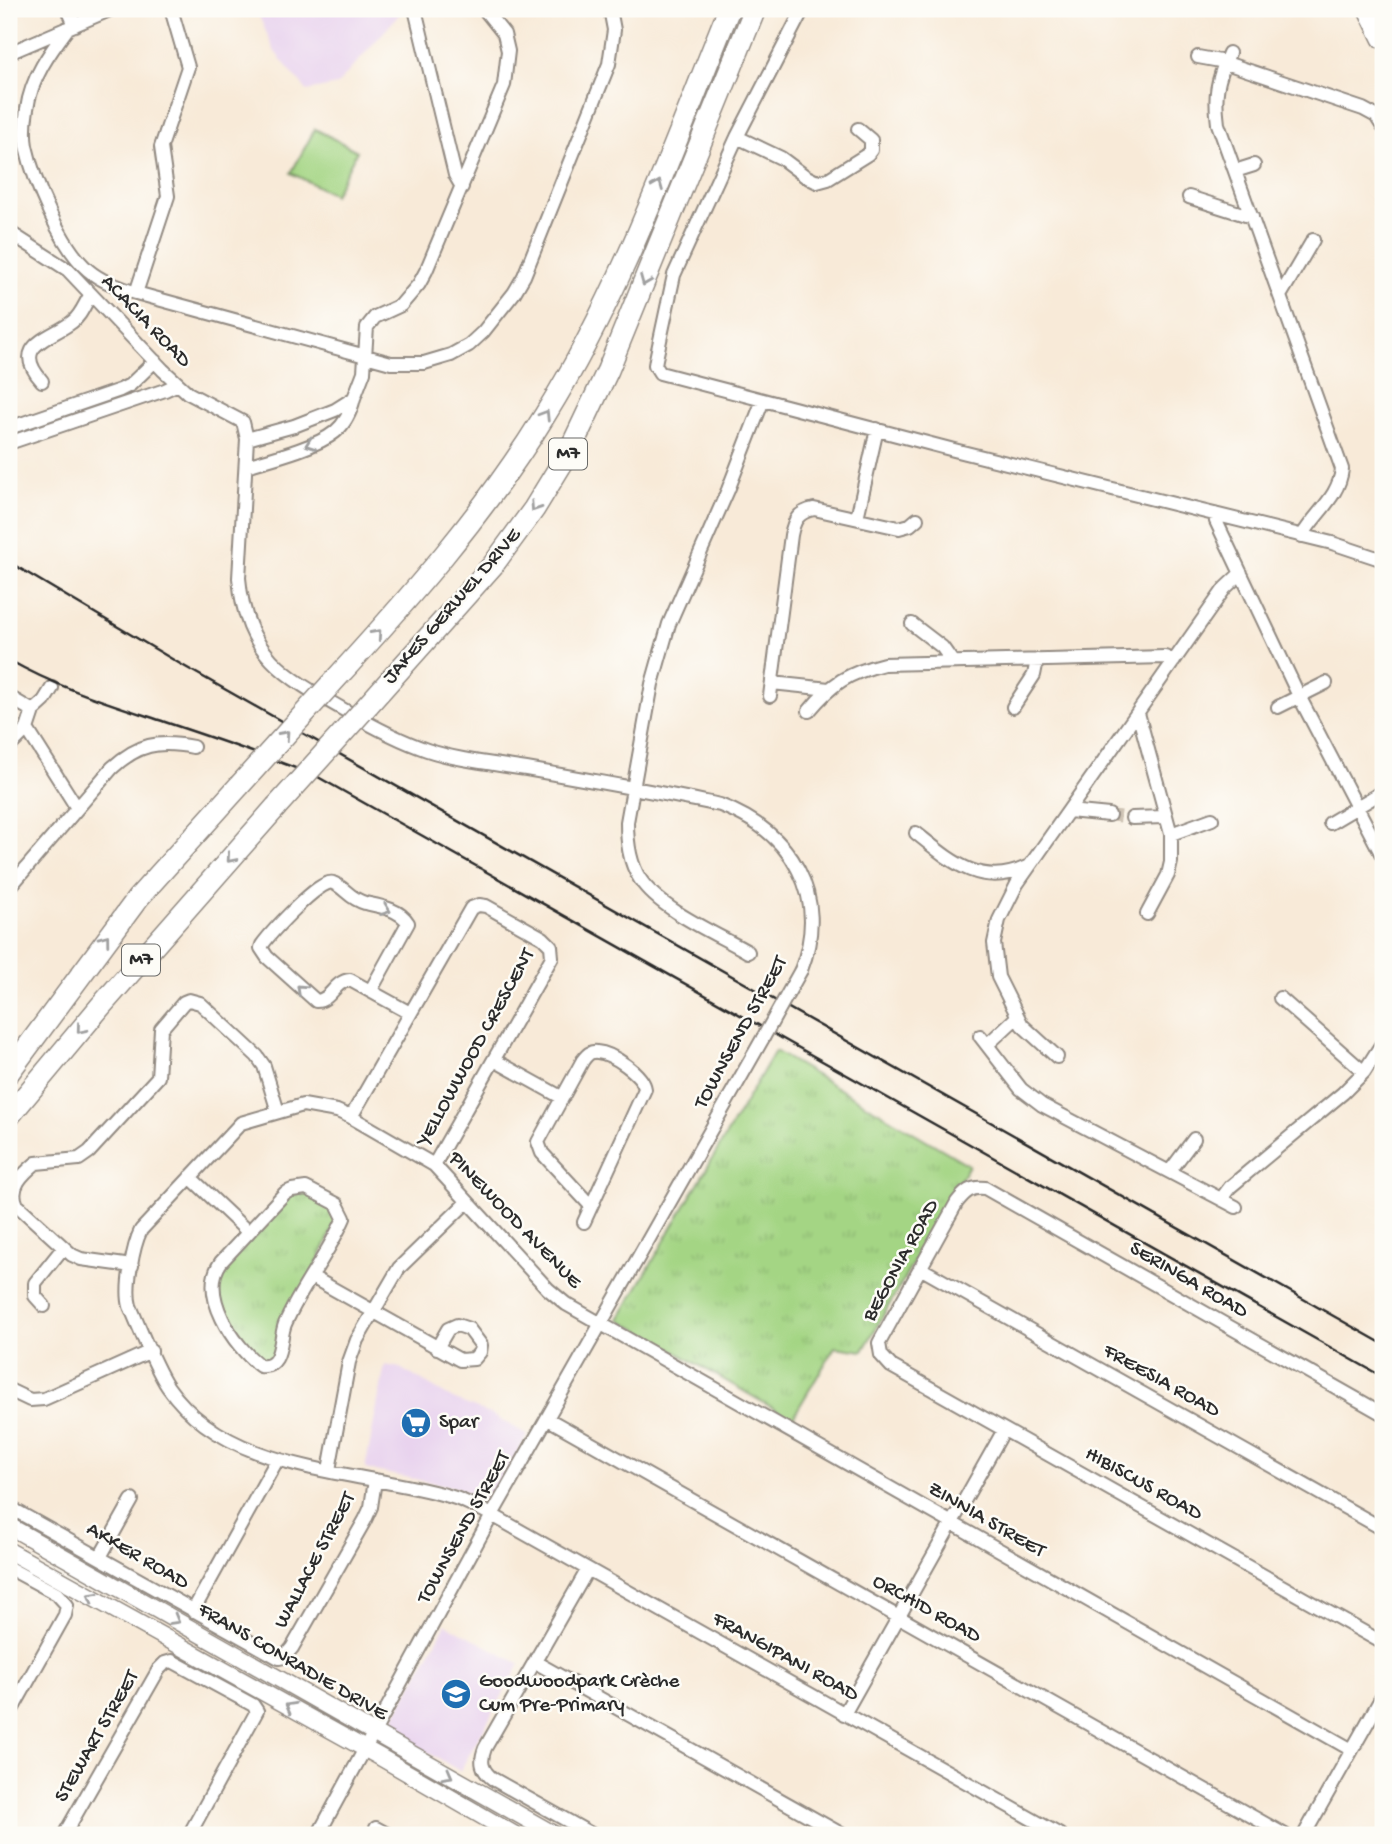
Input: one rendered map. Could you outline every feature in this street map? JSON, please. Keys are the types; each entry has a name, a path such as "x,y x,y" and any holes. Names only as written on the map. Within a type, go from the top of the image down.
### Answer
{"highway":[{"path":"701,78 704,57 720,9"},
{"name":"JAKES GERWEL DRIVE","path":"9,1072 138,898 449,551 500,484 546,414 616,283 729,9"},
{"name":"JAKES GERWEL DRIVE","path":"9,1116 100,1007 487,573 517,534 555,476 600,388 755,9"},
{"path":"671,218 686,193 769,9"},
{"path":"1375,10 1383,38"}],"main road":[{"name":"FRANS CONRADIE DRIVE","path":"9,1526 555,1835"},
{"name":"FRANS CONRADIE DRIVE","path":"9,1551 516,1835"}],"street":[{"path":"68,9 71,27 34,81 24,126 33,170 70,252 101,280 136,293 365,357 409,364 432,362 468,345 483,332 514,293 533,254 609,64 614,30 610,9"},
{"path":"9,53 112,9"},
{"path":"136,293 168,196 161,147 188,67 172,9"},
{"path":"415,9 454,175 462,187"},
{"path":"246,466 327,437 342,425 350,412 364,372 367,327 375,317 401,305 419,285 504,85 508,51 504,34 484,9"},
{"path":"803,9 737,136 674,275 655,365 660,373 954,450 1302,536 1383,560"},
{"path":"1198,57 1227,58 1363,109 1376,116 1383,127"},
{"path":"1227,58 1216,86 1218,124 1342,468 1338,489 1310,522 1302,536"},
{"path":"737,136 781,158 817,182 828,179 868,154 871,140 858,129"},
{"path":"1235,171 1254,165"},
{"path":"1189,197 1252,217"},
{"name":"ACACIA ROAD","path":"9,232 68,270 177,384 206,404 239,419 246,428 247,439"},
{"path":"1280,296 1313,240"},
{"path":"43,381 31,363 32,349 44,337 72,323 91,294"},
{"path":"9,428 120,390 130,385 155,362"},
{"path":"9,443 177,384"},
{"path":"247,439 294,426 335,410 354,398"},
{"path":"748,952 673,909 641,881 633,866 627,842 627,822 652,684 669,624 728,491 763,400"},
{"path":"857,518 877,429"},
{"name":"TOWNSEND STREET","path":"247,439 240,595 249,627 279,669 295,682 379,730 430,751 720,805 751,819 775,837 794,862 803,879 811,932 809,948 801,970 492,1515 318,1835"},
{"path":"770,696 791,535 800,513 814,509 899,528 910,525 917,519"},
{"path":"1215,514 1300,696 1383,857"},
{"path":"1057,1057 1022,1025 999,977 994,943 999,920 1007,901 1030,866 1225,588 1241,573"},
{"path":"912,624 942,647 953,661"},
{"path":"809,711 821,695 838,681 853,673 884,664 1165,657 1174,662"},
{"path":"1013,707 1034,675 1037,660"},
{"path":"772,683 829,689"},
{"path":"1278,707 1326,683"},
{"path":"9,747 27,729 33,711 44,701 52,688"},
{"path":"9,697 33,711"},
{"path":"1138,713 1171,834 1171,862 1167,876 1147,914"},
{"path":"27,729 77,808"},
{"path":"9,888 112,768 127,755 153,744 193,747"},
{"path":"1330,823 1379,794"},
{"path":"1069,811 1109,816"},
{"path":"1132,818 1165,817"},
{"path":"1171,834 1212,819"},
{"path":"916,833 970,872 1014,873 1030,866"},
{"path":"370,990 408,923 402,916 387,908 352,898 333,883 326,882 318,887 262,945 267,957 316,1001 325,1000 346,980 370,990 410,1013"},
{"name":"YELLOWWOOD CRESCENT","path":"351,1117 468,912 474,906 485,906 543,938 551,946 552,957 434,1166"},
{"path":"1280,998 1364,1072"},
{"path":"132,1266 81,1259 63,1248 17,1205 14,1188 36,1163 79,1159 89,1152 158,1076 161,1029 184,1002 189,1000 200,1003 257,1056 264,1066 278,1112"},
{"path":"1017,1017 984,1041 1021,1089 1042,1105 1236,1207"},
{"path":"1221,1199 1230,1187 1343,1094 1364,1072 1383,1042"},
{"path":"584,1222 644,1094 645,1084 637,1072 600,1052 594,1052 583,1060 561,1097 538,1145 542,1153 590,1205"},
{"path":"494,1060 561,1097"},
{"name":"PINEWOOD AVENUE","path":"492,1515 447,1496 277,1460 208,1428 169,1389 128,1300 132,1266 141,1230 241,1123 310,1105 351,1117 434,1166 556,1297 601,1324"},
{"path":"1170,1171 1194,1139"},
{"path":"190,1177 248,1232"},
{"name":"BEGONIA ROAD","path":"884,1360 879,1349 881,1336 957,1202 973,1188"},
{"name":"SERINGA ROAD","path":"973,1188 985,1188 1383,1414"},
{"path":"292,1190 313,1190 337,1204 344,1218 312,1277 286,1322 277,1358 272,1364 260,1366 233,1338 214,1293 213,1283 218,1267 248,1232 292,1190"},
{"path":"329,1470 352,1351 393,1278 408,1257 467,1202"},
{"path":"44,1306 35,1296 35,1283 63,1248"},
{"name":"FREESIA ROAD","path":"920,1268 1383,1529"},
{"path":"312,1277 437,1348"},
{"name":"ZINNIA STREET","path":"601,1324 1352,1749"},
{"path":"9,1390 30,1400 44,1399 151,1351"},
{"name":"HIBISCUS ROAD","path":"884,1360 1383,1643"},
{"name":"ORCHID ROAD","path":"548,1419 1285,1835"},
{"path":"844,1714 1004,1430"},
{"path":"192,1611 277,1460"},
{"name":"WALLACE STREET","path":"284,1657 292,1648 369,1512 375,1480"},
{"path":"100,1557 132,1500"},
{"name":"AKKER ROAD","path":"9,1507 272,1656 284,1657"},
{"name":"FRANGIPANI ROAD","path":"492,1515 1060,1835"},
{"path":"9,1568 57,1594 67,1605 65,1615 9,1715"},
{"path":"588,1569 485,1748 481,1761 488,1775 501,1784 593,1835"},
{"name":"STEWART STREET","path":"64,1835 159,1669 168,1661 253,1705 257,1712 189,1835"},
{"path":"535,1662 843,1835"},
{"path":"1304,1835 1383,1695"},
{"path":"376,1828 389,1835"}],"shaded area":[{"path":"256,9 404,9 337,85 307,91 275,52"},
{"path":"385,1365 400,1368 453,1399 492,1415 528,1435 491,1498 483,1500 454,1487 365,1469"},
{"name":"Goodwoodpark Crèche Cum Pre-Primary","path":"446,1624 520,1664 460,1771 395,1734 391,1723"}],"green space":[{"path":"315,129 357,151 334,195 291,173"},
{"path":"775,1051 969,1165 863,1351 835,1347 792,1419 619,1319"},
{"path":"292,1194 311,1194 340,1213 275,1355 265,1363 237,1336 219,1297 220,1270"}],"tunnel":[{"path":"1109,815 1132,818"}],"railway":[{"path":"9,562 182,665 1383,1344"},
{"path":"9,660 85,695 242,748 318,777 1383,1377"}],"place":[{"name":"Spar","path":"416,1423"},
{"name":"Goodwoodpark Crèche Cum Pre-Primary","path":"456,1694"}]}
